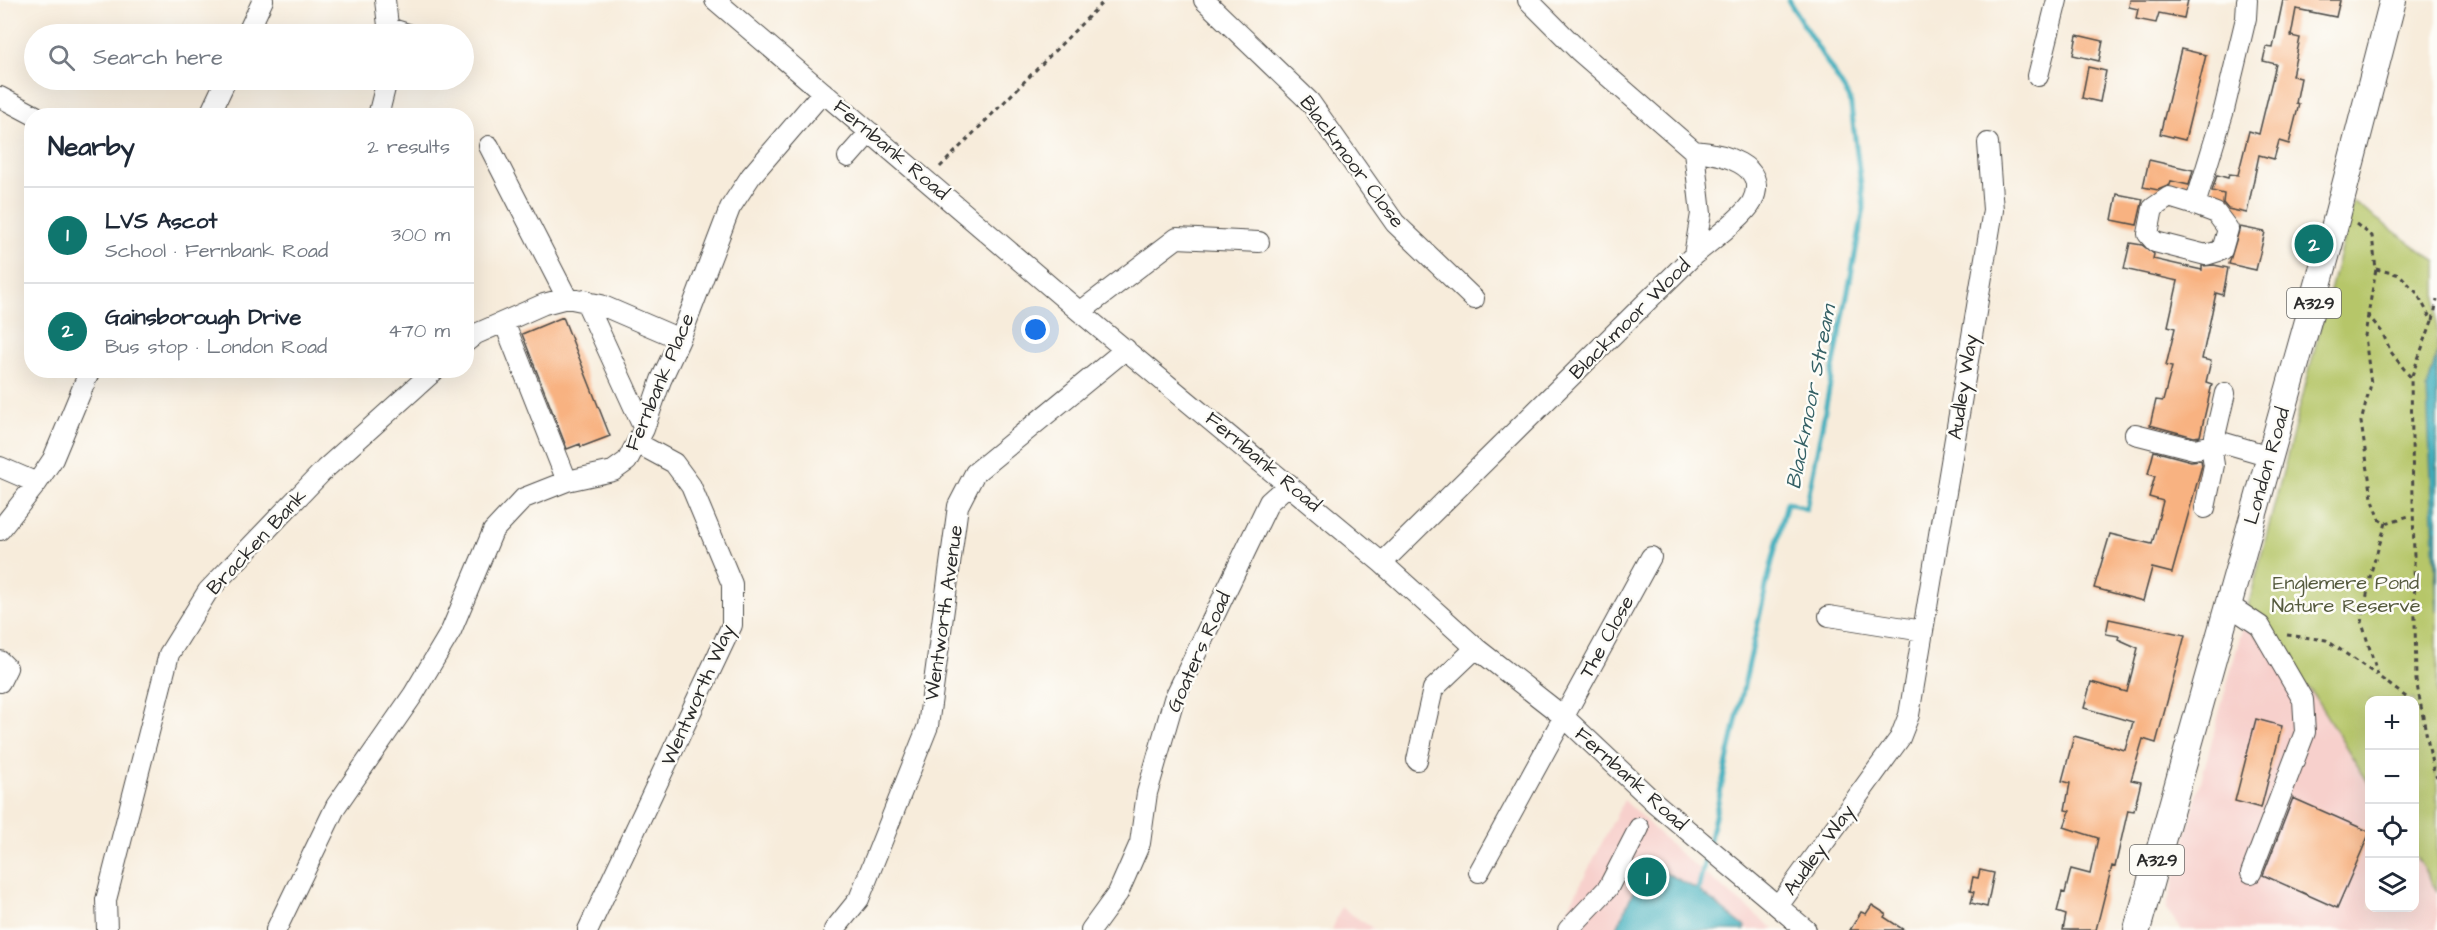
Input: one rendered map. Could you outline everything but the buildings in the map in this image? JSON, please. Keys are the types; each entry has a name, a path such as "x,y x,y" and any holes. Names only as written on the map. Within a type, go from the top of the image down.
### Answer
{"main road":[{"name":"London Road","path":"2137,930 2334,228 2393,0"}],"street":[{"path":"252,24 263,0"},
{"path":"385,0 388,24"},
{"name":"Fernbank Road","path":"715,0 1080,312 1382,563 1476,648 1564,717 1654,802 1806,930"},
{"path":"1528,0 1579,51 1694,151 1716,152 1734,158 1745,166 1752,176 1755,189 1752,201 1744,211 1694,255"},
{"path":"2038,76 2057,0"},
{"path":"2195,205 2232,76 2246,18 2247,0"},
{"name":"Blackmoor Close","path":"1215,3 1310,102 1395,223 1473,299"},
{"path":"214,108 222,90"},
{"path":"380,108 384,90"},
{"name":"Fernbank Place","path":"276,930 336,806 413,695 451,631 493,531 524,498 567,481 613,471 627,461 640,436 661,380 680,339 730,208 751,176 823,92"},
{"path":"0,98 24,110"},
{"path":"848,157 870,132"},
{"name":"Audley Way","path":"1778,906 1900,738 1909,715 1993,210 1988,143"},
{"path":"489,146 576,299 640,436"},
{"name":"Blackmoor Wood","path":"1382,563 1694,255 1701,214 1694,151"},
{"path":"1080,312 1177,238 1258,242"},
{"path":"474,336 544,304 576,299 680,339"},
{"path":"504,322 567,481"},
{"name":"Wentworth Avenue","path":"834,930 859,899 928,726 958,506 975,473 1126,349"},
{"path":"0,530 53,459 87,378"},
{"name":"Bracken Bank","path":"107,930 106,900 169,654 208,591 325,469 426,378"},
{"path":"2205,508 2214,465 2213,446 2225,393"},
{"path":"2135,434 2194,449 2225,443 2270,456"},
{"name":"Wentworth Way","path":"590,929 732,625 732,584 691,486 674,463 640,436"},
{"path":"0,467 37,483"},
{"name":"Goaters Road","path":"1091,930 1118,893 1140,843 1147,792 1174,699 1269,502 1289,484"},
{"name":"The Close","path":"1479,872 1651,557"},
{"path":"2227,604 2260,626 2303,700 2305,732 2251,873"},
{"path":"1829,616 1923,631"},
{"path":"1417,760 1433,689 1476,648"},
{"path":"0,661 7,668 0,682"},
{"path":"1568,930 1608,888 1639,828"}],"path":[{"path":"927,180 1106,0"},
{"path":"2352,221 2372,236 2376,269 2365,336 2371,384 2361,422 2372,498 2380,520 2385,523 2412,515"},
{"path":"2376,269 2400,275 2417,293 2432,321"},
{"path":"2437,300 2432,321 2411,378 2416,680 2433,769 2437,778"},
{"path":"2368,315 2382,332 2391,352 2411,378"},
{"path":"2378,676 2362,622 2371,572 2385,523"},
{"path":"2286,635 2326,640 2405,696"}],"shaded area":[{"path":"2244,622 2310,689 2365,778 2365,912 2419,912 2419,862 2437,891 2437,930 2182,930 2166,909"},
{"path":"1624,800 1677,851 1775,930 1557,930"},
{"path":"1341,907 1375,930 1332,930"}],"green space":[{"name":"Englemere Pond Nature Reserve","path":"2353,202 2437,262 2437,891 2419,862 2419,696 2365,696 2365,778 2310,689 2244,622"}],"water":[{"path":"2437,353 2437,610 2427,389"},
{"path":"1646,862 1698,890 1745,927 1744,930 1616,930"}],"waterway":[{"name":"Blackmoor Stream","path":"1709,843 1787,502 1806,509 1864,208 1850,99 1788,0"},
{"name":"Blackmoor Stream","path":"1698,890 1707,852"}],"place":[{"name":"Gainsborough Drive","path":"2314,244"},
{"name":"LVS Ascot","path":"1647,877"}]}
